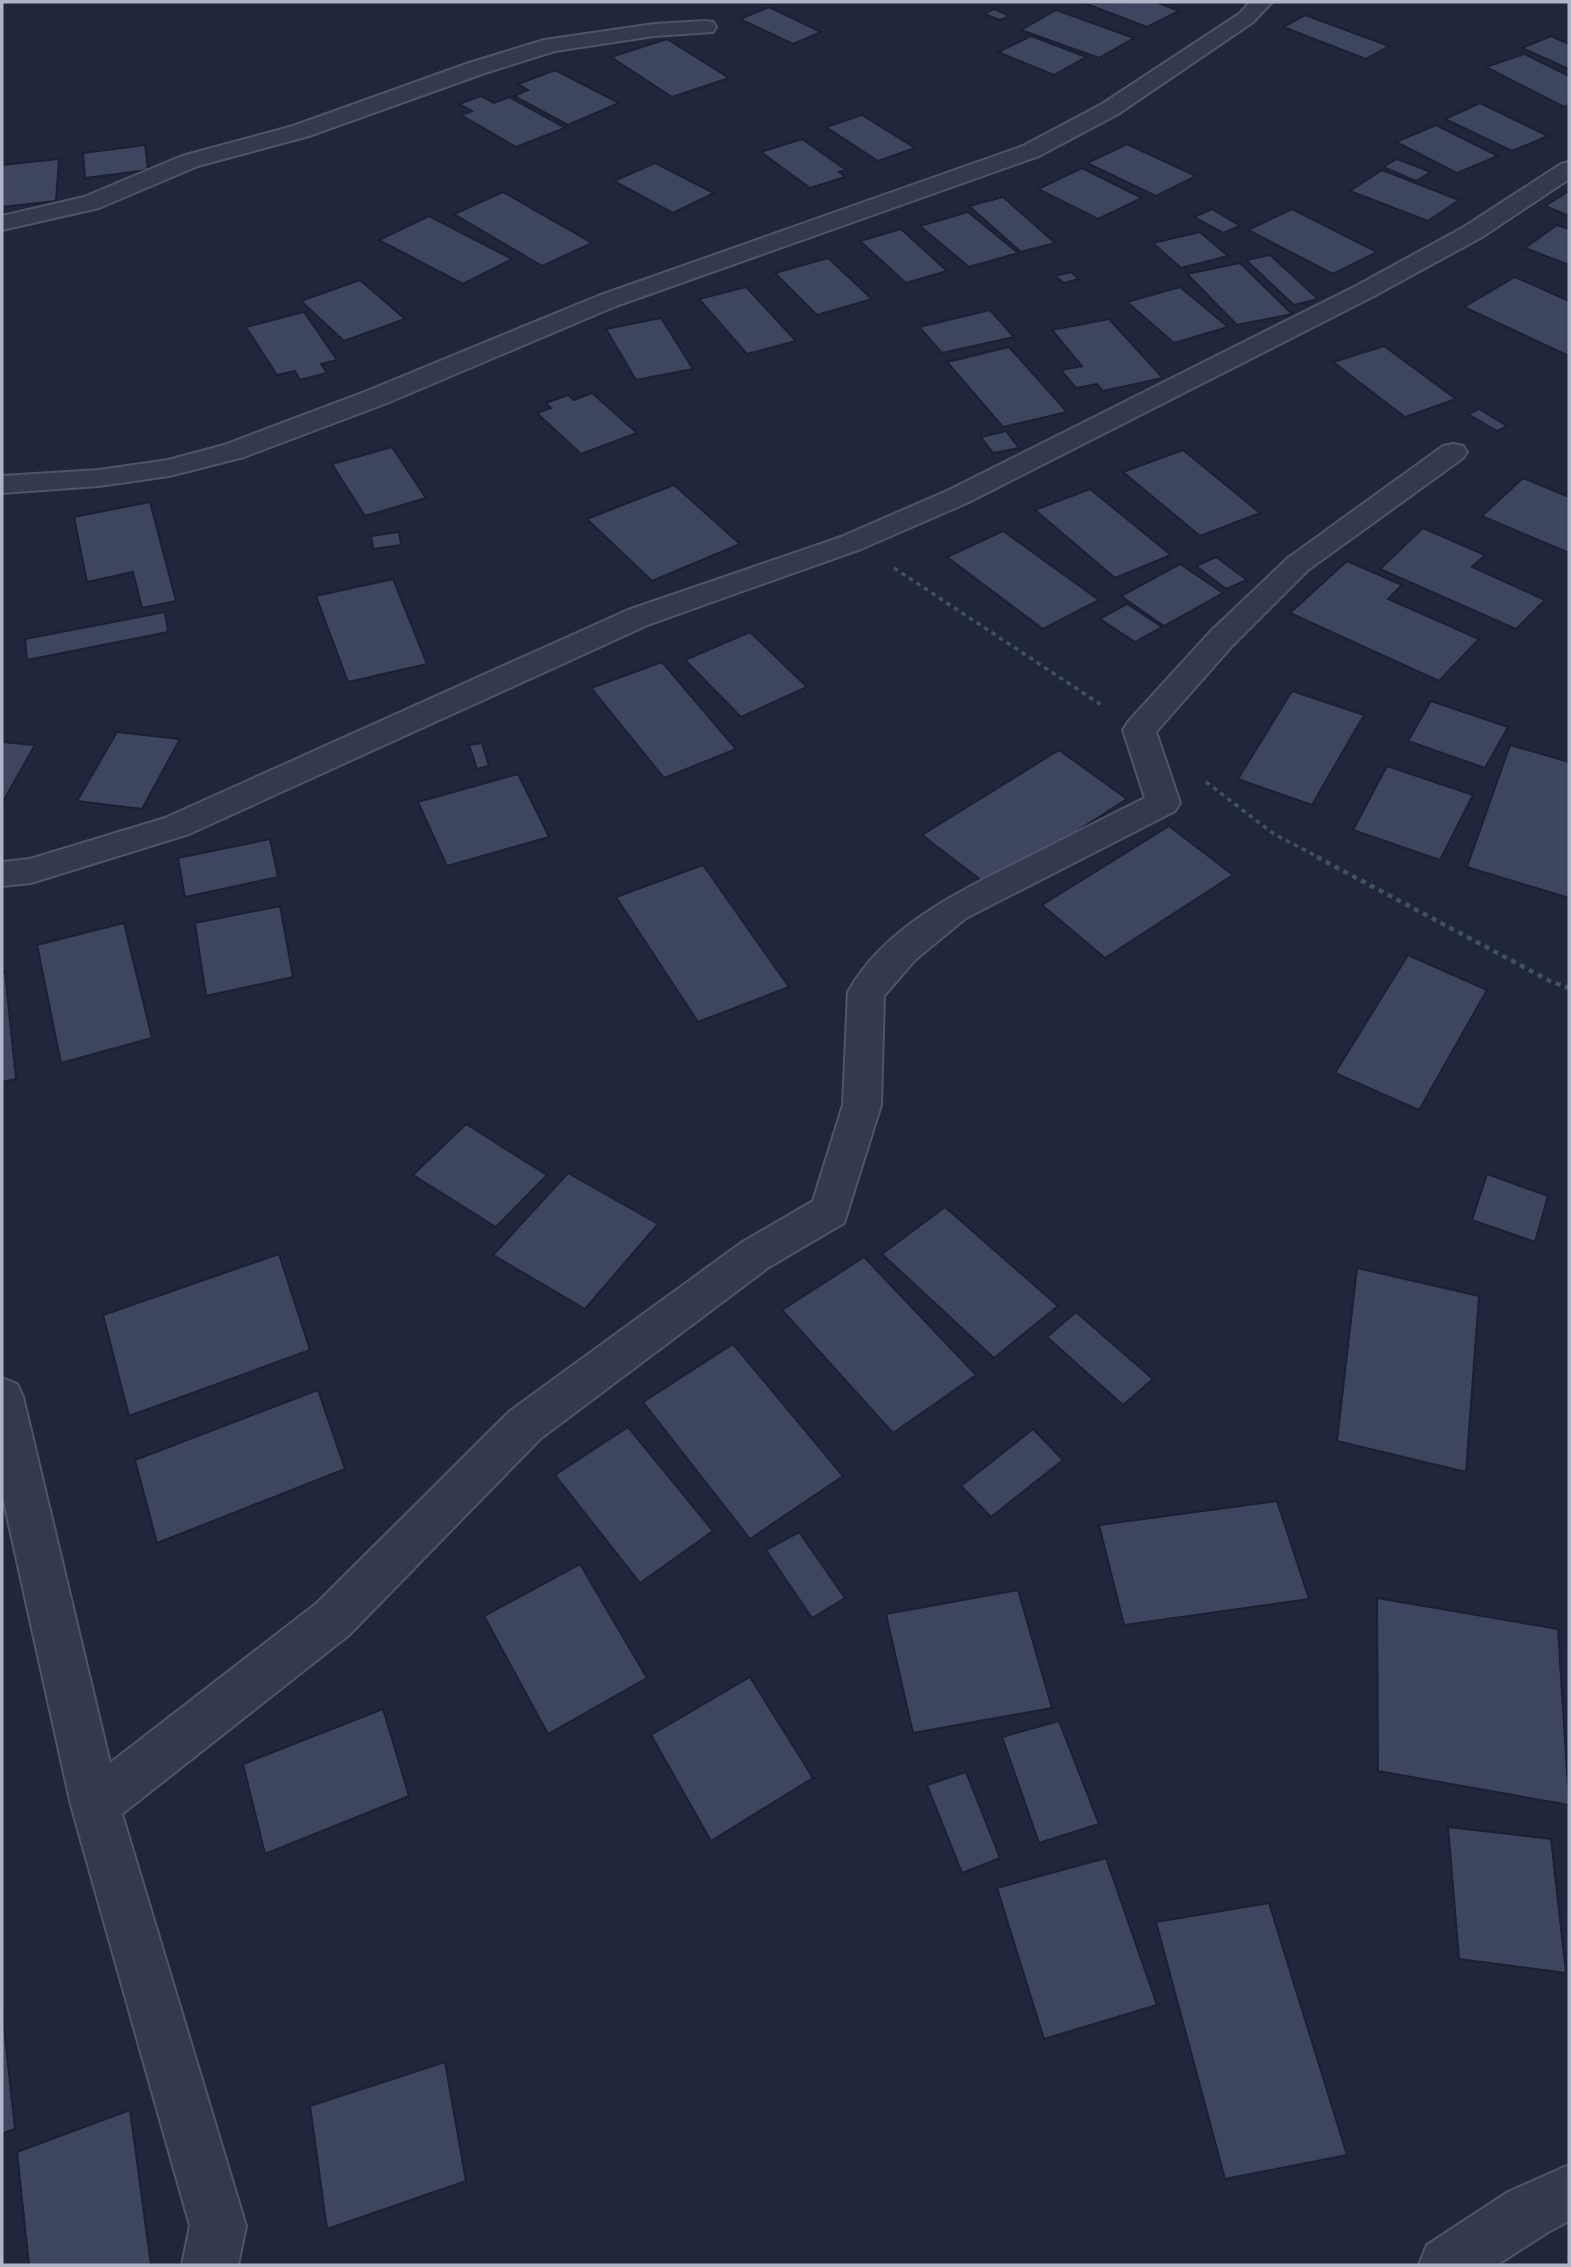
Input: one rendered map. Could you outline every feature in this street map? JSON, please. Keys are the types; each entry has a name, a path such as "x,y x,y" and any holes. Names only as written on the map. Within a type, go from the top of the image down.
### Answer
{"street":[{"path":"2,485 99,478 169,468 234,451 377,397 607,301 1031,150 1110,109 1246,18 1262,2"},
{"path":"2,223 91,202 190,162 301,131 477,68 552,45 654,30 705,27"},
{"path":"2,874 30,871 177,826 639,617 851,543 959,496 1365,291 1473,232 1569,169"},
{"path":"95,1805 333,1619 525,1425 648,1331 755,1255 830,1211 862,1105 866,992 902,951 954,909 1163,803 1139,730 1221,639 1298,564 1452,452"},
{"path":"2,1397 95,1805 218,2226 210,2265"},
{"path":"1447,2265 1528,2212 1569,2192"}],"building":[{"path":"1156,2 1179,11 1147,27 1084,3"},
{"path":"769,7 821,32 793,44 740,19"},
{"path":"994,9 1010,16 1000,20 984,14"},
{"path":"1056,10 1134,38 1099,58 1021,30"},
{"path":"1305,15 1389,46 1366,59 1283,27"},
{"path":"1031,36 1086,57 1054,75 998,52"},
{"path":"1551,36 1569,44 1569,69 1522,48"},
{"path":"667,39 729,78 672,97 611,57"},
{"path":"1524,54 1569,76 1569,105 1564,107 1486,67"},
{"path":"555,70 619,103 568,125 514,96 528,90 518,84"},
{"path":"481,96 494,103 509,97 565,128 516,147 461,115 472,111 459,104"},
{"path":"1480,103 1548,136 1512,151 1445,119"},
{"path":"862,115 915,148 878,161 826,127"},
{"path":"1436,125 1498,156 1457,173 1396,142"},
{"path":"802,139 846,170 839,172 845,177 810,188 761,152"},
{"path":"1127,144 1196,176 1156,196 1087,163"},
{"path":"145,145 148,170 85,178 83,153"},
{"path":"59,159 56,201 2,207 2,165"},
{"path":"1397,159 1431,172 1416,181 1383,167"},
{"path":"655,163 714,193 673,213 614,181"},
{"path":"1082,168 1142,198 1098,219 1038,189"},
{"path":"1382,170 1459,200 1428,221 1350,191"},
{"path":"1569,191 1569,216 1545,206"},
{"path":"503,192 592,243 542,266 454,214"},
{"path":"1003,197 1055,243 1021,252 969,206"},
{"path":"1212,209 1240,226 1223,233 1194,217"},
{"path":"1292,209 1377,252 1333,274 1248,230"},
{"path":"968,212 1018,253 969,267 920,226"},
{"path":"429,216 512,259 463,284 379,240"},
{"path":"1557,225 1569,229 1569,265 1525,248"},
{"path":"901,229 947,271 906,283 860,241"},
{"path":"1200,232 1228,256 1181,268 1153,243"},
{"path":"1270,255 1318,299 1294,305 1246,260"},
{"path":"828,258 872,299 817,315 775,273"},
{"path":"1240,263 1292,314 1237,325 1187,274"},
{"path":"1071,272 1079,279 1064,283 1055,276"},
{"path":"1515,277 1569,301 1569,356 1464,307"},
{"path":"360,280 405,319 344,341 301,301"},
{"path":"746,287 796,341 747,354 699,299"},
{"path":"1180,287 1228,327 1174,343 1127,302"},
{"path":"990,310 1014,337 942,353 919,327"},
{"path":"304,312 337,360 321,364 327,373 300,380 295,371 277,375 246,327"},
{"path":"661,318 693,369 636,380 606,329"},
{"path":"1109,319 1163,378 1103,391 1097,384 1076,388 1061,370 1082,366 1052,330"},
{"path":"1384,346 1456,399 1405,417 1333,362"},
{"path":"1009,347 1067,412 1003,427 947,362"},
{"path":"592,393 637,433 581,454 537,413 551,408 546,403 568,395 574,400"},
{"path":"1479,409 1507,426 1497,431 1468,414"},
{"path":"1006,431 1019,448 993,453 981,437"},
{"path":"392,447 426,498 365,516 332,464"},
{"path":"1183,450 1260,513 1200,536 1123,472"},
{"path":"1523,478 1569,497 1569,553 1482,516"},
{"path":"674,485 740,544 652,581 587,519"},
{"path":"1090,489 1171,555 1115,578 1035,510"},
{"path":"150,502 176,601 142,608 133,572 87,582 74,517"},
{"path":"1423,528 1485,555 1472,567 1545,600 1516,629 1380,569"},
{"path":"1003,531 1099,600 1043,629 947,557"},
{"path":"399,532 401,545 373,549 371,536"},
{"path":"1216,557 1247,580 1226,589 1196,566"},
{"path":"1347,561 1402,585 1388,599 1479,639 1439,681 1290,613"},
{"path":"1180,564 1223,593 1164,626 1121,596"},
{"path":"393,579 427,664 348,682 316,596"},
{"path":"1127,604 1162,627 1135,642 1100,619"},
{"path":"165,612 168,632 27,660 25,639"},
{"path":"750,632 807,687 741,717 685,660"},
{"path":"662,662 736,749 664,778 591,688"},
{"path":"1292,691 1364,715 1312,805 1238,779"},
{"path":"1431,701 1508,727 1485,768 1408,741"},
{"path":"117,732 180,739 142,809 77,801"},
{"path":"2,742 35,745 2,803"},
{"path":"482,743 489,766 477,769 469,745"},
{"path":"1510,745 1569,762 1569,898 1467,867"},
{"path":"1059,750 1127,799 990,887 922,835"},
{"path":"1387,766 1473,795 1440,860 1353,830"},
{"path":"518,774 549,837 447,866 418,802"},
{"path":"1169,826 1233,875 1105,958 1042,905"},
{"path":"270,839 278,877 185,897 178,858"},
{"path":"703,865 789,987 698,1022 616,897"},
{"path":"280,906 293,977 206,996 195,923"},
{"path":"124,923 152,1038 61,1063 37,945"},
{"path":"1408,955 1487,990 1419,1110 1335,1073"},
{"path":"5,972 16,1079 2,1082 2,973"},
{"path":"466,1124 547,1175 496,1227 413,1175"},
{"path":"568,1173 658,1224 585,1309 493,1255"},
{"path":"1487,1174 1548,1196 1535,1242 1472,1220"},
{"path":"945,1207 1058,1306 994,1358 882,1254"},
{"path":"279,1254 310,1350 129,1416 103,1315"},
{"path":"864,1257 976,1375 893,1433 782,1310"},
{"path":"1357,1268 1479,1296 1466,1472 1337,1441"},
{"path":"1076,1312 1153,1379 1123,1405 1047,1337"},
{"path":"733,1344 843,1476 750,1539 643,1402"},
{"path":"318,1390 345,1469 157,1543 135,1460"},
{"path":"628,1427 713,1531 640,1583 555,1475"},
{"path":"1033,1429 1063,1460 991,1517 961,1486"},
{"path":"1277,1501 1309,1599 1124,1625 1099,1525"},
{"path":"799,1532 845,1598 812,1618 766,1550"},
{"path":"580,1564 647,1678 548,1734 484,1616"},
{"path":"1018,1590 1052,1708 913,1733 886,1614"},
{"path":"1377,1598 1558,1629 1569,1805 1378,1771"},
{"path":"750,1677 813,1778 711,1841 651,1735"},
{"path":"383,1709 409,1796 265,1854 243,1764"},
{"path":"1059,1721 1099,1824 1039,1843 1002,1737"},
{"path":"966,1772 1000,1858 962,1873 927,1785"},
{"path":"1448,1827 1551,1839 1566,1973 1459,1959"},
{"path":"1106,1858 1157,2005 1044,2039 997,1888"},
{"path":"1269,1903 1347,2155 1225,2179 1156,1922"},
{"path":"2,2008 15,2129 2,2134"},
{"path":"445,2062 466,2181 327,2229 310,2106"},
{"path":"130,2110 151,2265 29,2265 17,2152"}]}
